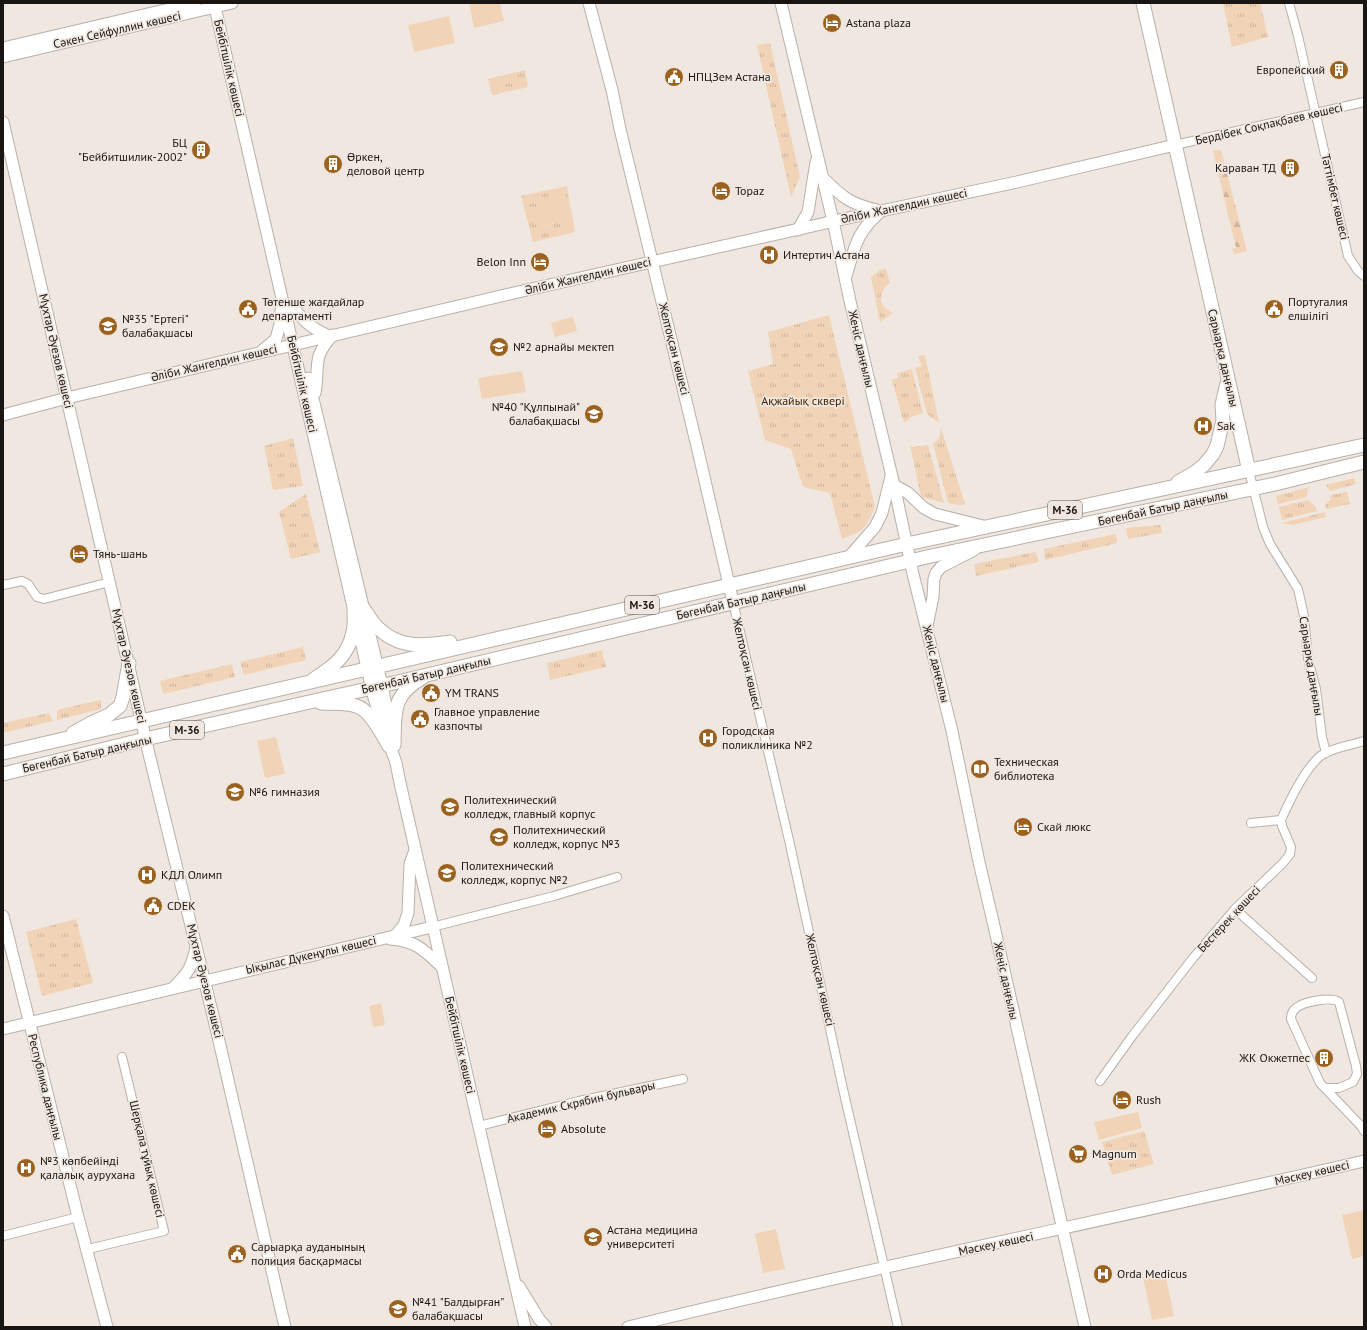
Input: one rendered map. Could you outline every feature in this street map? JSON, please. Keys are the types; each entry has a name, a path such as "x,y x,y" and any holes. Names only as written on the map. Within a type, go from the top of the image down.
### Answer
{"main road":[{"name":"Сәкен Сейфуллин көшесі","path":"3,48 195,3"},
{"name":"Желтоқсан көшесі","path":"589,3 612,90 733,602"},
{"name":"Жеңіс даңғылы","path":"781,3 833,222 906,544 952,731 978,862 1006,978 1085,1327"},
{"name":"Сарыарқа даңғылы","path":"1143,3 1249,471"},
{"name":"Сәкен Сейфуллин көшесі","path":"3,57 221,4"},
{"name":"Бейбітшілік көшесі","path":"221,4 280,289 314,402 372,668 392,745 432,926 525,1327"},
{"name":"Бейбітшілік көшесі","path":"221,4 291,305 296,343 359,610"},
{"name":"Мұхтар Әуезов көшесі","path":"3,122 129,663 145,739 197,946 285,1327"},
{"name":"Әліби Жангелдин көшесі","path":"3,415 67,398 296,343 652,262 1017,182 1175,145"},
{"path":"798,230 808,212 817,154"},
{"path":"822,178 838,194 848,201 882,211"},
{"path":"845,279 855,247 863,229 868,222 882,211"},
{"path":"261,352 276,339 282,313 280,289"},
{"path":"291,305 305,323 315,329 331,335 319,353 314,402"},
{"path":"1168,488 1194,473 1204,465 1213,454 1217,446 1221,426 1222,406 1228,379"},
{"name":"Бөгенбай Батыр даңғылы","path":"3,753 906,544 1364,445"},
{"name":"Бөгенбай Батыр даңғылы","path":"3,774 145,739 432,674 910,561 1253,488 1364,462"},
{"path":"848,558 875,527 882,513 892,480 924,508 935,514 988,527"},
{"path":"926,628 933,597 934,579 936,573 941,567 983,545"},
{"path":"306,684 333,666 346,652 354,631 359,610 377,627 396,641 410,646 429,645 452,641 476,644"},
{"path":"62,740 93,722 109,715 120,706 129,663"},
{"path":"392,745 396,706 401,694 414,683 432,674"},
{"path":"305,703 348,704 356,706 366,712 392,745"},
{"path":"396,935 404,925 408,913 410,864 415,850"},
{"name":"Республика даңғылы","path":"3,916 107,1327"},
{"name":"Ықылас Дүкенұлы көшесі","path":"3,1029 432,926"},
{"path":"379,939 402,940 413,943 424,950 442,967"},
{"path":"173,988 188,973 193,963 197,946"},
{"name":"Мәскеу көшесі","path":"628,1327 885,1267 1364,1162"},
{"path":"514,1278 539,1319 546,1327"}],"street":[{"name":"Тәттімбет көшесі","path":"1289,3 1316,113 1348,256 1358,271 1364,276"},
{"name":"Бердібек Соқпақбаев көшесі","path":"1175,145 1364,102"},
{"name":"Сарыарқа даңғылы","path":"1249,471 1263,527 1270,544 1298,589 1304,616 1308,659 1316,689 1322,737 1326,753"},
{"path":"3,585 22,581 28,584 37,596 44,599 110,582"},
{"name":"Желтоқсан көшесі","path":"733,602 789,840 843,1089 898,1327"},
{"path":"1251,823 1281,820 1299,784 1314,763 1326,753 1364,741"},
{"name":"Бестерек көшесі","path":"1100,1081 1133,1035 1193,958 1235,910 1283,863 1290,854 1291,847 1281,820"},
{"name":"Ықылас Дүкенұлы көшесі","path":"432,926 554,896 617,877"},
{"path":"1235,910 1312,978"},
{"path":"1326,1088 1339,1088 1353,1082 1357,1074 1339,1002 1335,999 1328,998 1300,1005 1294,1009 1291,1014 1291,1019 1320,1083 1364,1131"},
{"name":"Шерқала тұйық көшесі","path":"88,1249 164,1231 122,1057"},
{"name":"Академик Скрябин бульвары","path":"479,1126 579,1101 684,1079"},
{"path":"3,1236 78,1217"}],"green space":[{"path":"469,3 500,3 504,21 474,28"},
{"path":"1223,3 1260,3 1268,37 1232,47"},
{"path":"449,16 455,43 414,52 408,25"},
{"path":"770,43 800,177 791,197 757,45"},
{"path":"525,70 528,87 492,95 488,79"},
{"path":"1221,150 1247,251 1235,254 1232,249 1236,248 1213,151"},
{"path":"567,186 569,200 538,206 542,226 573,219 575,232 533,242 521,196"},
{"path":"569,200 573,219 541,226 537,206"},
{"path":"886,269 890,283 883,291 881,299 884,307 893,313 880,322 871,277 880,270"},
{"name":"Ақжайық сквері","path":"829,315 875,507 869,520 860,531 842,539 830,493 803,487 791,449 765,440 748,371 773,364 768,332"},
{"path":"573,317 577,331 555,337 551,323"},
{"path":"925,355 939,423 927,414 915,368 922,366 918,356"},
{"path":"912,369 923,413 911,417 904,423 892,380 898,378 897,373"},
{"path":"522,371 526,392 482,399 478,378"},
{"path":"941,428 965,504 959,505 948,503 933,443 938,439"},
{"path":"293,438 303,486 273,490 264,446"},
{"path":"910,445 913,447 928,445 944,503 921,497"},
{"path":"1354,478 1356,484 1330,491 1326,485"},
{"path":"1309,487 1307,497 1278,504 1276,496"},
{"path":"1347,492 1350,504 1326,509 1325,505 1330,500 1331,495"},
{"path":"306,494 320,552 291,559 279,512"},
{"path":"1308,500 1316,507 1317,511 1282,520 1279,507"},
{"path":"1325,512 1326,517 1293,525 1282,523"},
{"path":"1161,525 1162,533 1128,539 1126,528"},
{"path":"1116,534 1117,543 1045,560 1044,549"},
{"path":"1036,552 1039,562 976,576 974,564"},
{"path":"303,647 306,660 244,675 240,662"},
{"path":"602,650 606,667 550,680 547,663"},
{"path":"232,664 235,677 163,694 160,681"},
{"path":"101,700 101,709 57,720 57,710"},
{"path":"49,713 53,721 3,733 3,723"},
{"path":"276,737 285,774 265,778 257,741"},
{"path":"76,919 93,983 42,996 26,932"},
{"path":"381,1003 385,1025 373,1027 369,1006"},
{"path":"1138,1112 1142,1128 1099,1140 1094,1122"},
{"path":"1144,1131 1154,1164 1112,1175 1102,1142"},
{"path":"1364,1210 1364,1256 1352,1259 1342,1215"},
{"path":"776,1229 785,1269 763,1273 755,1234"},
{"path":"1165,1273 1174,1316 1152,1320 1143,1277"}],"place":[{"name":"Astana plaza","path":"832,23"},
{"name":"Европейский","path":"1339,70"},
{"name":"НПЦЗем Астана","path":"674,77"},
{"name":"БЦ \"Бейбитшилик-2002\"","path":"201,150"},
{"name":"Өркен, деловой центр","path":"333,164"},
{"name":"Караван ТД","path":"1290,168"},
{"name":"Topaz","path":"721,191"},
{"name":"Интертич Астана","path":"769,255"},
{"name":"Belon Inn","path":"540,262"},
{"name":"Төтенше жағдайлар департаменті","path":"248,309"},
{"name":"Португалия елшілігі","path":"1274,309"},
{"name":"№35 \"Ертегі\" балабақшасы","path":"108,326"},
{"name":"№2 арнайы мектеп","path":"499,347"},
{"name":"№40 \"Құлпынай\" балабақшасы","path":"594,414"},
{"name":"Sak","path":"1203,426"},
{"name":"Тянь-шань","path":"79,554"},
{"name":"YM TRANS","path":"431,693"},
{"name":"Главное управление казпочты","path":"420,719"},
{"name":"Городская поликлиника №2","path":"708,738"},
{"name":"Техническая библиотека","path":"980,769"},
{"name":"№6 гимназия","path":"235,792"},
{"name":"Политехнический колледж, главный корпус","path":"450,807"},
{"name":"Скай люкс","path":"1023,827"},
{"name":"Политехнический колледж, корпус №3","path":"499,837"},
{"name":"Политехнический колледж, корпус №2","path":"447,873"},
{"name":"КДЛ Олимп","path":"147,875"},
{"name":"CDEK","path":"153,906"},
{"name":"ЖК Окжетпес","path":"1324,1058"},
{"name":"Rush","path":"1122,1100"},
{"name":"Absolute","path":"547,1129"},
{"name":"Magnum","path":"1078,1154"},
{"name":"№3 көпбейінді қалалық аурухана","path":"26,1168"},
{"name":"Астана медицина университеті","path":"593,1237"},
{"name":"Сарыарқа ауданының полиция басқармасы","path":"237,1254"},
{"name":"Orda Medicus","path":"1103,1274"},
{"name":"№41 \"Балдырған\" балабақшасы","path":"398,1309"}]}
